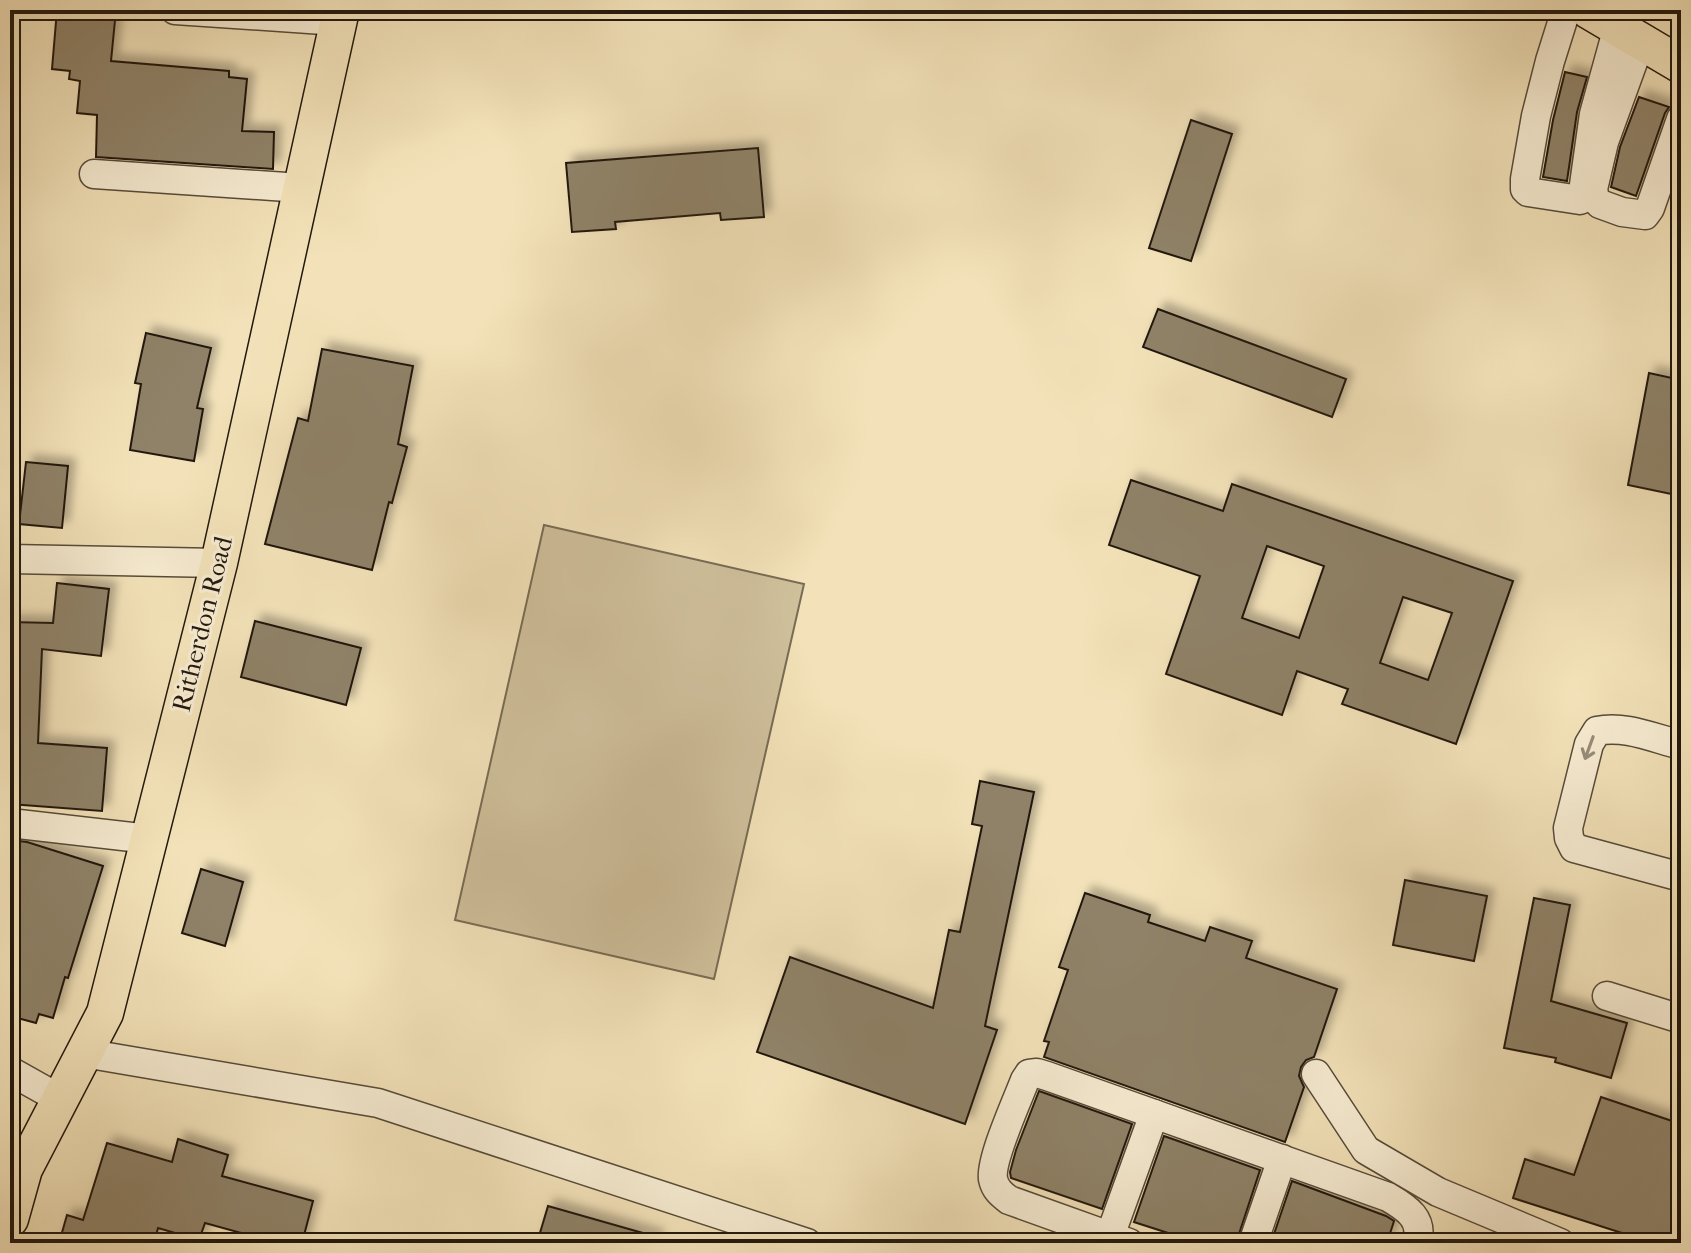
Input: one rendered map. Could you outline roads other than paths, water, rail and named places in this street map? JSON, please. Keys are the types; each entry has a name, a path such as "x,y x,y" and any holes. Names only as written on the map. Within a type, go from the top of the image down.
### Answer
{"main road":[{"name":"Ritherdon Road","path":"10,1219 24,1169 105,1013 219,563 340,16"},
{"path":"1615,26 1681,65"}],"street":[{"path":"175,10 340,16"},
{"path":"1566,10 1536,116 1524,186 1528,192 1582,199 1594,114 1619,68"},
{"path":"1615,26 1619,68 1593,189 1595,199 1622,212 1645,215 1681,119"},
{"path":"94,174 301,188"},
{"path":"10,559 219,563"},
{"path":"1681,745 1624,729 1597,731 1589,744 1568,828 1574,848 1681,877"},
{"path":"10,823 149,839"},
{"path":"1607,996 1681,1019"},
{"path":"84,1053 378,1103 807,1243"},
{"path":"10,1071 60,1099"},
{"path":"1154,1114 1120,1240 1009,1200 999,1192 994,1182 996,1157 1025,1080 1029,1074 1037,1073 1047,1076 1282,1159 1388,1197 1410,1211 1418,1222 1417,1243"},
{"path":"1316,1074 1366,1150 1438,1192 1560,1243"},
{"path":"1253,1243 1282,1159"}]}
